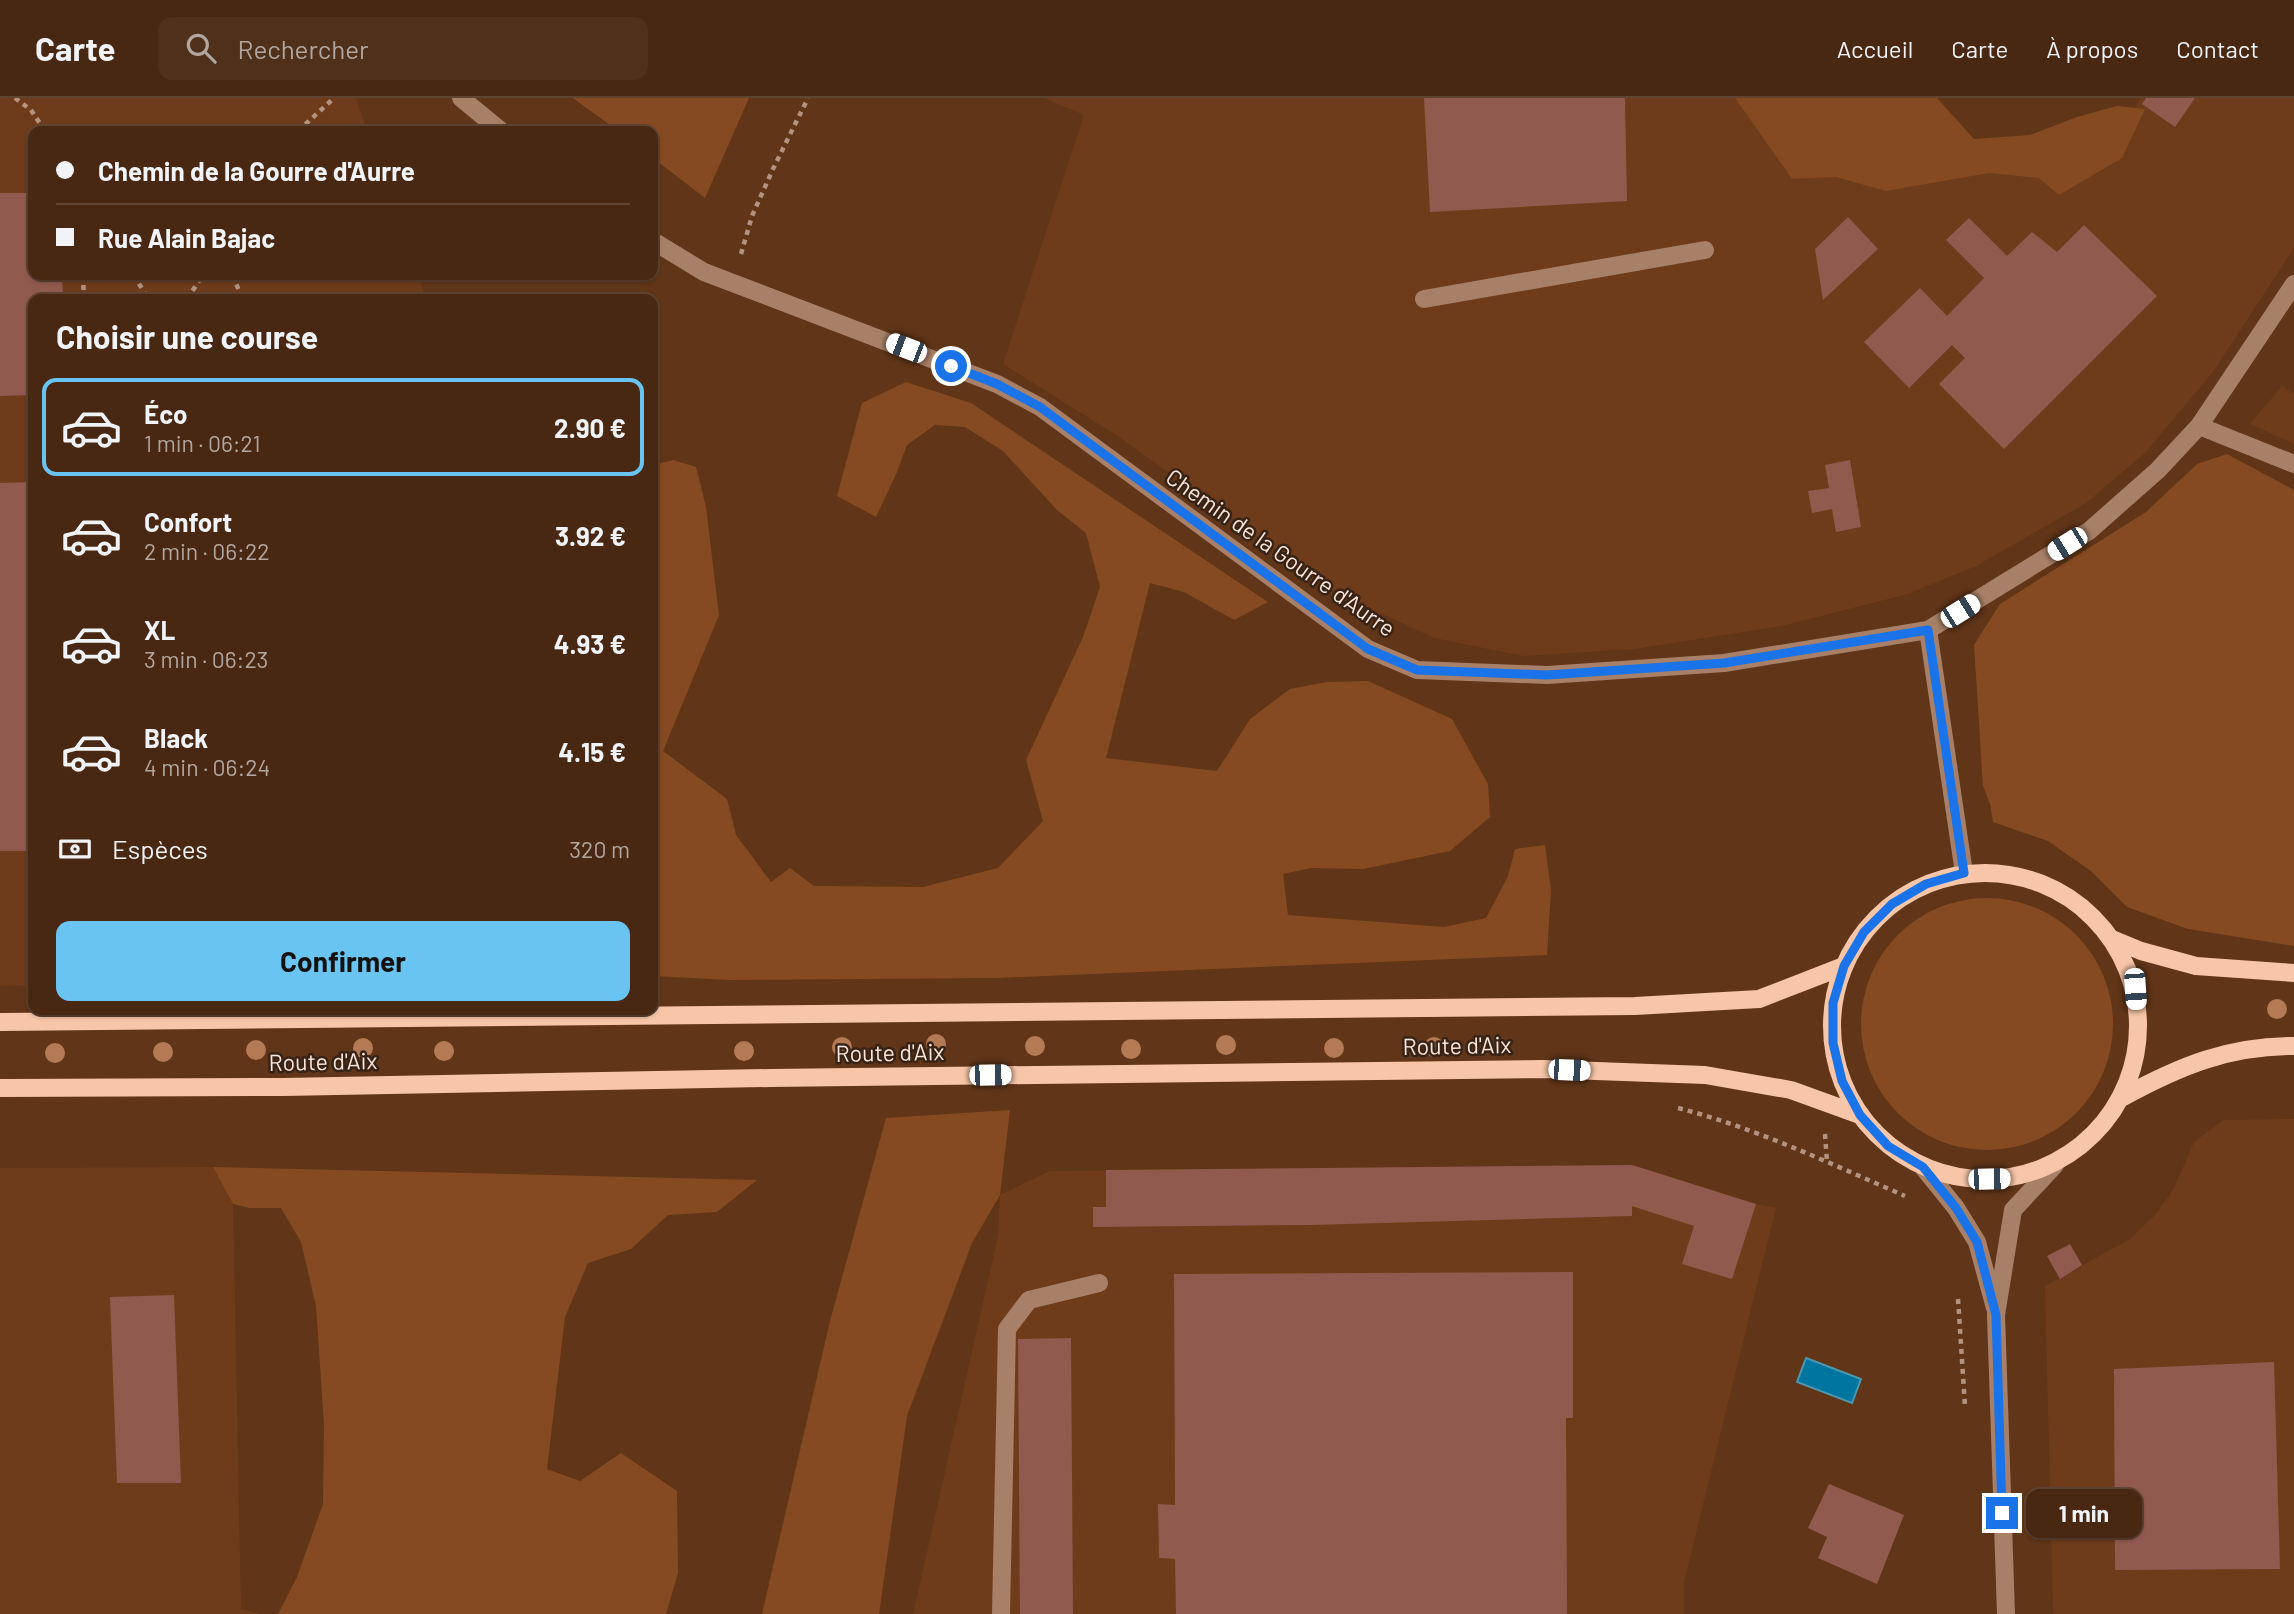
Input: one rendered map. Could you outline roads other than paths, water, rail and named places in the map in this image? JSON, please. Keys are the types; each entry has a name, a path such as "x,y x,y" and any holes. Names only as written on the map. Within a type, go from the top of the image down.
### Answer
{"main road":[{"path":"1964,873 2020,876 2072,898 2112,939 2135,989 2139,1044 2123,1097 2094,1136 2055,1165 2012,1179 1967,1180 1923,1167 1888,1146 1860,1115 1842,1081 1833,1043 1833,1003 1844,966 1864,932 1892,904 1926,884 1964,873"},
{"path":"2112,939 2141,951 2196,966 2294,973"},
{"name":"Route d'Aix","path":"0,1022 1635,1006 1759,999 1844,966"},
{"path":"2123,1097 2163,1074 2199,1060 2261,1046 2294,1046"},
{"name":"Route d'Aix","path":"0,1088 283,1087 770,1077 1542,1069 1705,1075 1791,1090 1860,1115"}],"street":[{"path":"461,98 496,126"},
{"name":"Chemin de la Gourre d'Aurre","path":"658,244 705,272 997,384 1040,407 1368,649 1417,670 1547,675 1711,664 1928,630 2089,531 2158,470 2199,426 2294,284"},
{"path":"1424,299 1705,250"},
{"path":"2199,426 2294,464"},
{"path":"1928,630 1964,873"},
{"path":"2006,1614 1996,1315 2013,1210 2055,1165"},
{"path":"1923,1167 1956,1208 1977,1242 1996,1315"},
{"path":"1001,1614 1007,1329 1029,1300 1099,1283"}],"water":[{"path":"1806,1358 1861,1379 1852,1403 1797,1382"}]}
